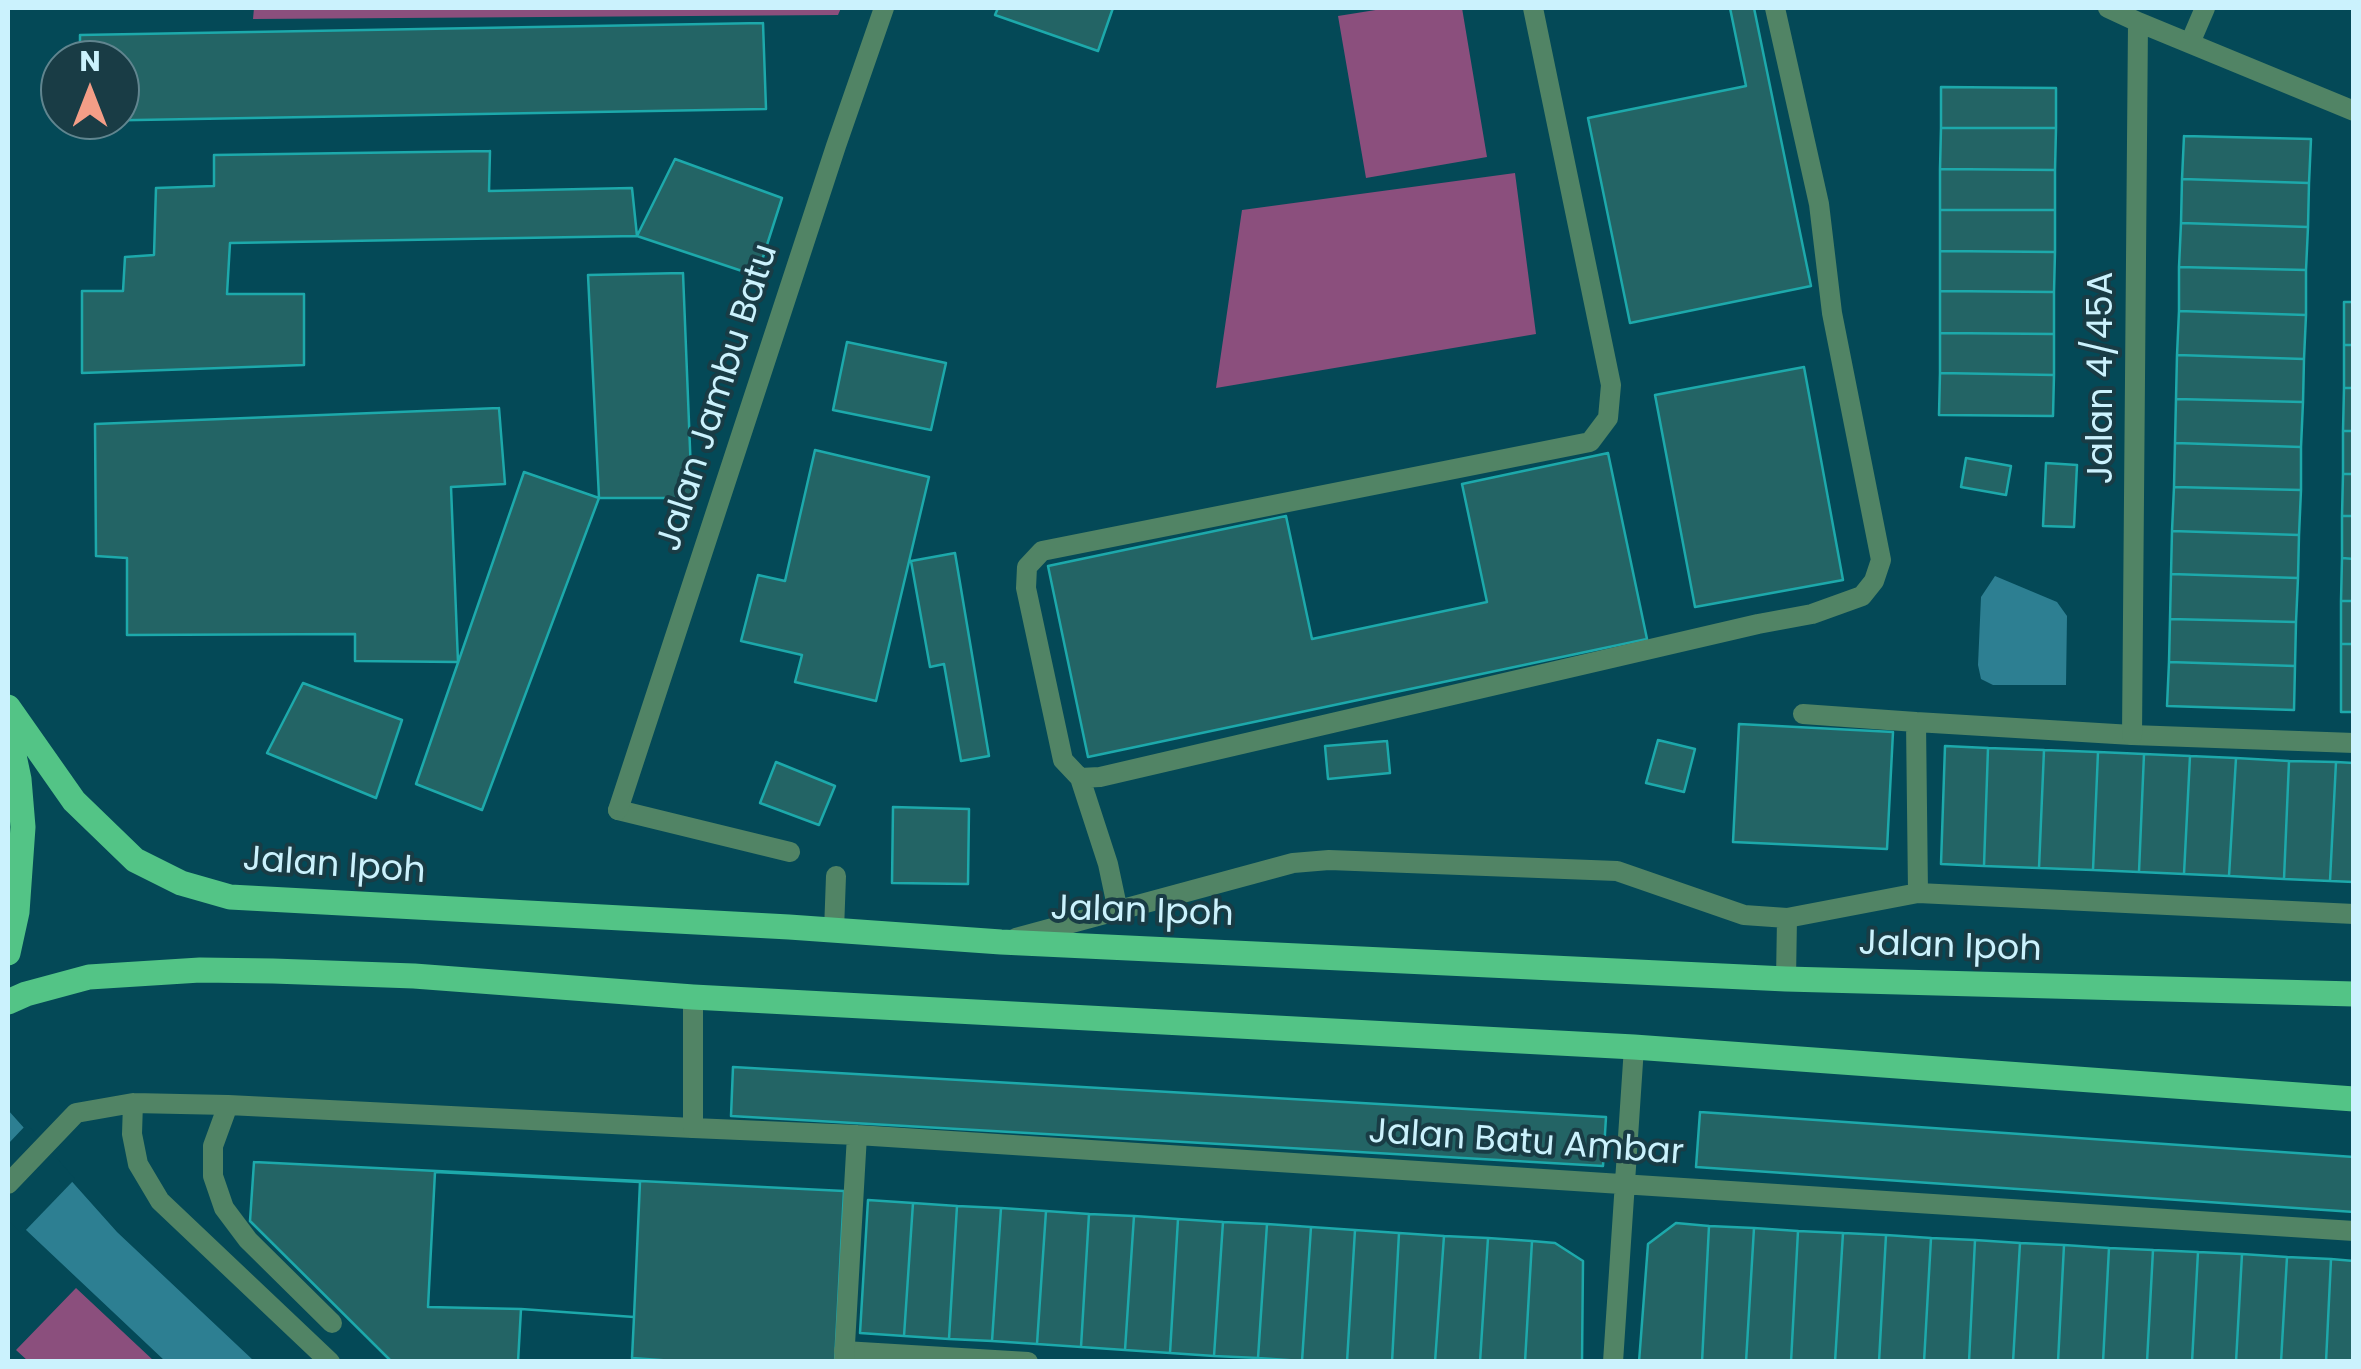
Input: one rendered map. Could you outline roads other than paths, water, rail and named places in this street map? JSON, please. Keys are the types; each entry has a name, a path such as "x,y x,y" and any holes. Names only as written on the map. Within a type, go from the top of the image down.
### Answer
{"main road":[{"name":"Jalan Ipoh","path":"8,707 74,801 135,860 181,883 230,897 1001,942 1786,978 2354,994"},
{"path":"8,726 19,779 23,827 17,912 8,953"},
{"path":"8,1002 89,977 200,970 414,976 693,998 1634,1048 2354,1099"}],"street":[{"name":"Jalan Jambu Batu","path":"790,852 618,810 884,8"},
{"path":"1118,911 1108,864 1080,778 1063,760 1026,588 1027,567 1042,551 1590,442 1608,418 1611,385 1533,8"},
{"path":"1080,778 1100,777 1812,614 1862,596 1874,581 1880,560 1832,312 1819,204 1774,8"},
{"path":"2108,8 2354,111"},
{"path":"2190,43 2204,8"},
{"name":"Jalan 4/45A","path":"2132,735 2138,22"},
{"path":"1803,714 2132,735 2354,743"},
{"path":"1916,722 1918,893"},
{"path":"1001,942 1294,863 1329,860 1617,871 1744,915 1787,918 1918,893 2354,914"},
{"path":"834,931 836,876"},
{"path":"1786,978 1787,918"},
{"path":"693,998 693,1128"},
{"path":"1613,1362 1634,1048"},
{"path":"133,1103 132,1134 138,1164 160,1201 330,1362"},
{"name":"Jalan Batu Ambar","path":"8,1184 76,1113 133,1103 858,1135 2354,1231"},
{"path":"228,1105 213,1146 213,1176 224,1208 248,1240 332,1323"},
{"path":"858,1135 844,1356 1028,1362"}],"water":[{"path":"1995,576 2057,602 2067,616 2066,685 1993,685 1981,679 1981,597"},
{"path":"8,1110 117,1232 254,1361 165,1361 8,1213"}]}
